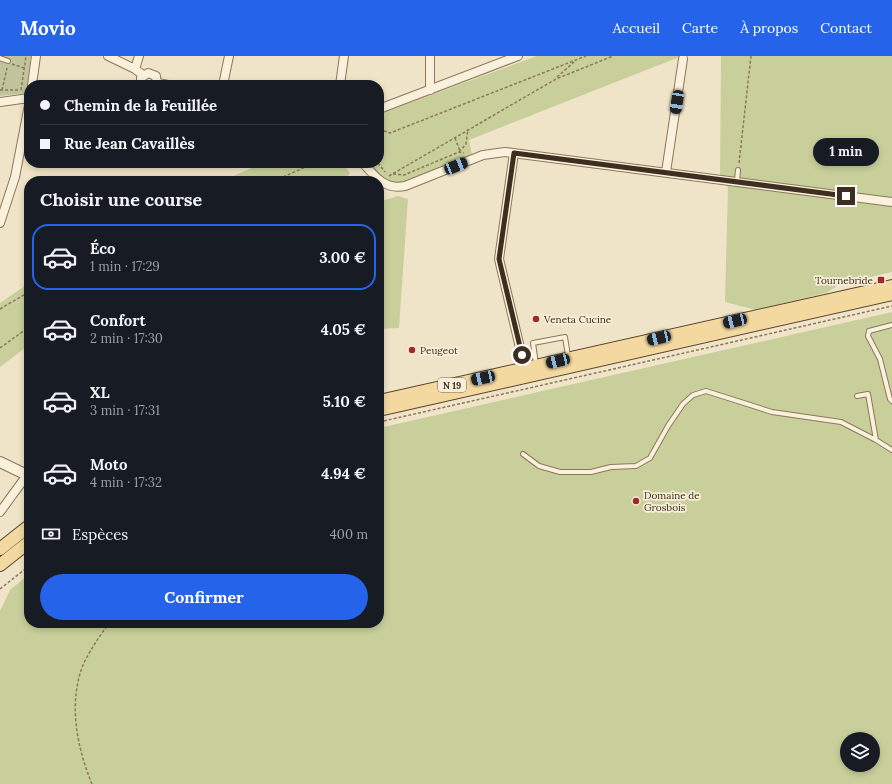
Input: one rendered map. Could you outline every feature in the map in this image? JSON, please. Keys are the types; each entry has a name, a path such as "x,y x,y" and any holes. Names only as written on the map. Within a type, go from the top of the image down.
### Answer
{"main road":[{"name":"N 19","path":"384,400 892,286"},
{"name":"N 19","path":"384,409 892,294"},
{"path":"0,549 24,530"},
{"path":"0,565 24,546"}],"street":[{"path":"33,80 36,56"},
{"path":"108,56 135,69 143,75"},
{"path":"135,69 139,56"},
{"path":"224,80 228,56"},
{"path":"341,80 344,56"},
{"path":"430,56 430,90"},
{"path":"384,107 518,56"},
{"path":"666,172 683,59"},
{"path":"140,80 143,75 148,73 154,74 156,80"},
{"path":"0,102 24,99"},
{"path":"0,223 15,177 24,131"},
{"path":"384,184 388,186 400,187 494,152 514,153 724,179 892,202"},
{"path":"514,153 499,259 531,367"},
{"path":"368,168 375,176"},
{"path":"0,462 24,475"},
{"path":"0,512 24,482"}],"lane":[{"path":"0,58 10,62"},
{"path":"737,181 738,170"},
{"path":"892,324 869,331 868,336 880,359 890,399 892,401"},
{"path":"531,367 533,343 564,337 569,359"},
{"path":"523,454 539,466 560,472 591,472 611,467 636,466 650,458 668,426 683,404 693,394 706,391 772,412 841,422 892,450"},
{"path":"857,396 868,394 876,440"}],"path":[{"path":"24,68 10,62 1,90 21,91 26,56"},
{"path":"384,131 390,133 586,56"},
{"path":"384,178 388,177 556,79 613,56"},
{"path":"738,170 751,56"},
{"path":"556,79 575,60"},
{"path":"454,138 460,152 466,144 468,129"},
{"path":"285,176 303,168"},
{"path":"382,168 388,177"},
{"path":"0,309 24,295"},
{"path":"384,421 892,306"},
{"path":"0,348 24,331"},
{"path":"0,589 24,570"},
{"path":"92,784 81,751 75,712 77,687 83,666 93,646 106,628"}],"green space":[{"path":"0,56 31,56 28,80 24,80 24,93 0,96"},
{"path":"537,56 682,56 469,140 472,155 441,169 404,182 394,183 386,181 384,179 384,176 380,176 373,168 384,168 384,112"},
{"path":"721,56 892,56 892,272 840,284 826,293 756,310 725,302 728,187 720,179"},
{"path":"252,168 346,168 350,173 348,176 233,176"},
{"path":"398,196 408,199 399,328 384,329 384,200"},
{"path":"24,286 24,349 0,367 0,303"},
{"name":"Domaine de Grosbois","path":"892,312 892,784 0,784 0,611 10,590 24,578 24,628 384,628 384,427"}],"place":[{"name":"Tournebride","path":"881,280"},
{"name":"Veneta Cucine","path":"536,319"},
{"name":"Peugeot","path":"412,350"},
{"name":"Domaine de Grosbois","path":"636,501"}],"route":[{"path":"522,355 499,259 514,153 846,196"}]}
